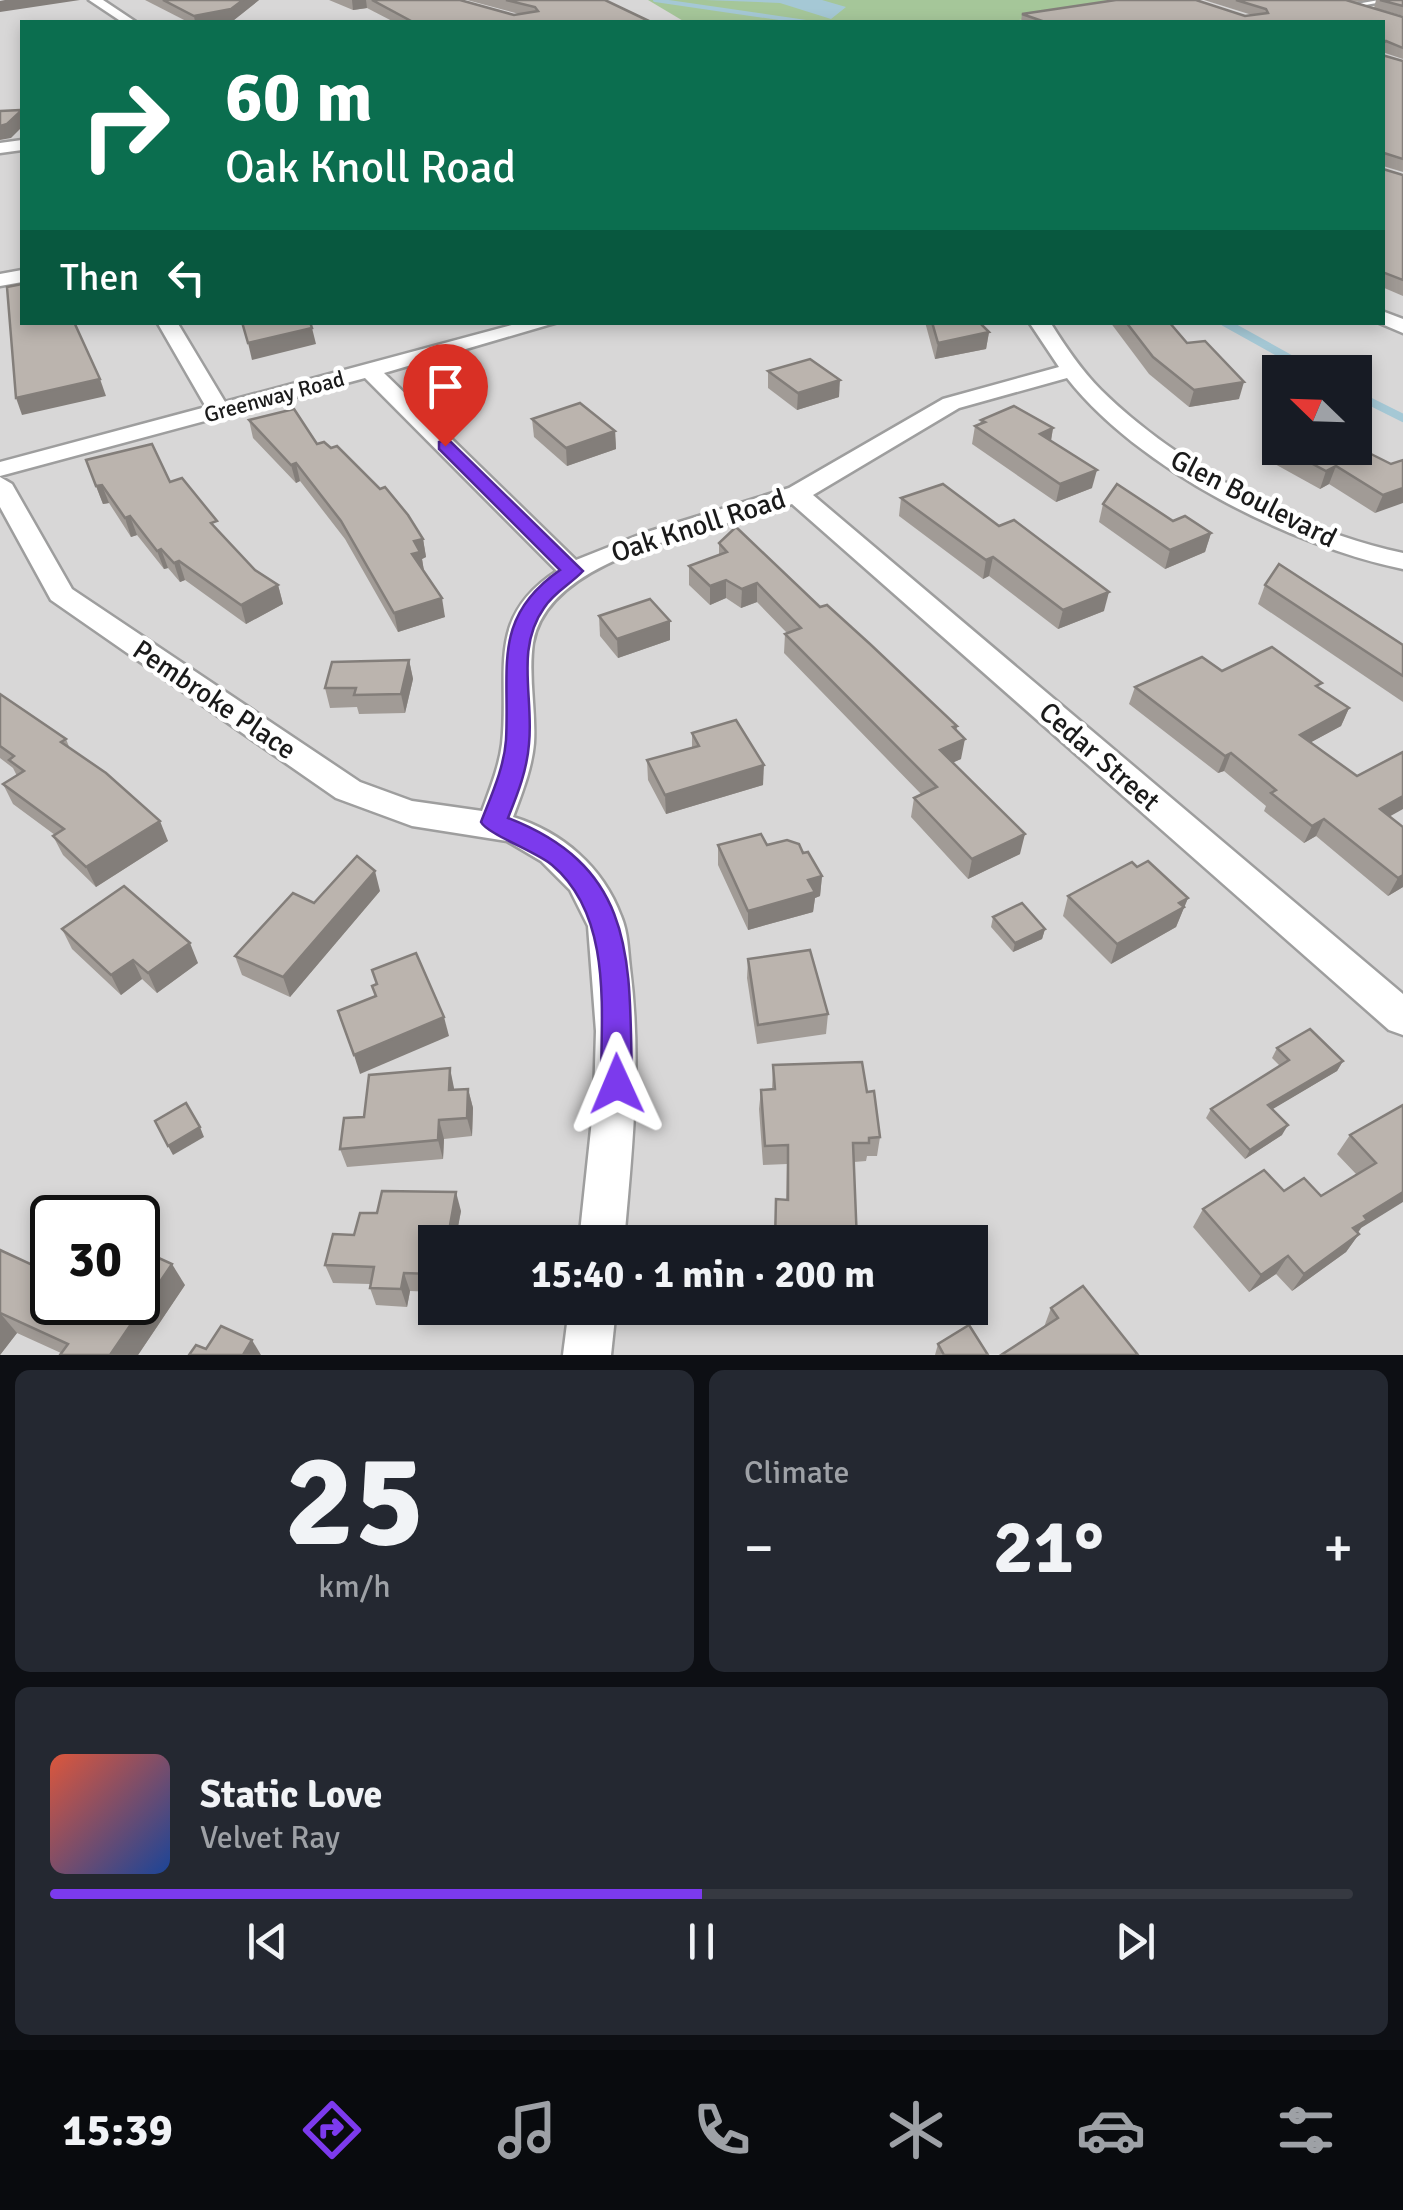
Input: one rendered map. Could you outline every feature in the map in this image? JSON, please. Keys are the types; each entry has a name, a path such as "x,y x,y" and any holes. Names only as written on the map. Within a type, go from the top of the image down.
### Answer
{"street":[{"path":"95,0 127,20"},
{"path":"169,325 219,410"},
{"name":"Greenway Road","path":"0,468 537,325"},
{"name":"Glen Boulevard","path":"1041,325 1072,370 1129,427 1219,486 1342,544 1403,561"},
{"path":"369,370 572,571"},
{"name":"Oak Knoll Road","path":"494,822 510,780 518,742 515,663 522,629 532,608 550,586 595,559 796,494 934,412 965,398 1072,370"},
{"name":"Pembroke Place","path":"0,484 61,594 348,790 389,807 437,818 494,822"},
{"name":"Cedar Street","path":"796,494 1403,1018"},
{"path":"494,822 531,837 562,858 586,884 604,917 615,992 617,1084 602,1225"},
{"path":"588,1355 591,1325"}],"lane":[{"path":"1348,6 1390,0"},
{"path":"1336,3 1366,12"}],"shaded area":[{"path":"0,0 1286,0 1366,20 20,20 20,325 1385,325 1385,26 1403,30 1403,1355 0,1355"}],"green space":[{"path":"648,0 1143,0 1019,20 682,20"}],"water":[{"path":"705,0 822,0 846,7 831,19 780,3"}],"building":[{"path":"163,0 243,0 231,9 194,16"},
{"path":"372,0 460,0 514,15 538,11 506,0 605,0 647,20 409,20"},
{"path":"1116,0 1196,0 1245,16 1268,13 1236,0 1346,0 1403,17 1403,48 1385,42 1385,20 1039,20 1022,14"},
{"path":"1380,0 1403,0 1403,6"},
{"path":"1385,56 1403,61 1403,159 1385,153"},
{"path":"20,110 0,126 0,111"},
{"path":"1385,170 1403,175 1403,280 1385,273"},
{"path":"20,284 20,325 75,325 100,379 16,398 7,287"},
{"path":"243,325 312,328 248,343"},
{"path":"933,325 982,325 989,332 938,343"},
{"path":"1128,325 1172,325 1187,343 1205,341 1244,382 1194,390 1153,357"},
{"path":"810,359 840,380 798,393 768,371"},
{"path":"580,403 615,431 566,448 532,419"},
{"path":"1014,406 1053,428 1040,434 1097,470 1060,484 975,426"},
{"path":"294,409 317,444 337,446 380,489 385,487 408,515 423,539 414,541 420,552 412,554 442,598 394,613 341,521 296,463 291,465 249,420"},
{"path":"152,444 170,482 182,478 217,521 211,523 255,570 278,585 241,605 179,561 174,563 161,549 157,551 130,516 125,518 102,485 96,486 86,460"},
{"path":"1372,454 1391,464 1403,460 1403,488 1383,495 1336,466 1326,471 1315,465 1372,465"},
{"path":"943,484 999,526 1014,520 1109,592 1063,610 993,557 986,560 901,498"},
{"path":"1117,484 1173,521 1185,516 1211,533 1170,550 1103,504"},
{"path":"736,527 820,607 827,605 957,726 953,727 965,739 940,750 1025,834 972,859 914,798 937,787 785,634 801,628 757,583 742,589 726,580 710,586 689,566 727,552 719,543"},
{"path":"1279,564 1403,645 1403,676 1265,585"},
{"path":"650,599 670,621 617,639 599,616"},
{"path":"1272,647 1322,683 1316,686 1349,708 1300,735 1357,776 1403,752 1403,796 1380,809 1403,827 1403,875 1398,878 1324,819 1312,826 1231,753 1225,756 1135,687 1202,657 1222,671"},
{"path":"409,660 401,694 354,695 356,688 325,688 332,662"},
{"path":"0,694 66,739 61,742 106,773 160,821 86,867 53,836 64,829 3,784 24,771 9,760 14,756 0,746"},
{"path":"736,720 764,765 665,795 647,760 699,746 692,733"},
{"path":"761,834 767,845 787,840 799,844 803,853 808,852 822,876 808,880 815,892 748,911 718,845"},
{"path":"357,856 375,871 283,977 235,956 293,893 314,903"},
{"path":"1148,861 1188,898 1179,903 1184,907 1117,944 1068,896 1132,862 1137,867"},
{"path":"124,886 190,943 148,973 133,960 111,975 62,929"},
{"path":"1022,903 1045,929 1015,943 993,917"},
{"path":"810,950 828,1014 758,1025 748,959"},
{"path":"416,953 444,1017 354,1055 338,1011 376,996 372,970"},
{"path":"1310,1029 1343,1061 1268,1105 1288,1125 1250,1150 1211,1109 1289,1060 1277,1048"},
{"path":"862,1062 867,1092 874,1091 880,1137 869,1138 869,1143 853,1143 856,1225 775,1225 776,1199 788,1200 788,1145 765,1146 761,1090 775,1089 773,1065"},
{"path":"450,1068 449,1090 468,1089 467,1118 439,1120 438,1140 340,1149 344,1118 364,1117 369,1075"},
{"path":"186,1103 200,1127 168,1146 155,1121"},
{"path":"1403,1105 1403,1192 1364,1216 1367,1220 1353,1228 1359,1234 1304,1274 1288,1256 1261,1275 1203,1209 1264,1170 1284,1191 1304,1178 1321,1196 1376,1163 1350,1135"},
{"path":"382,1191 456,1192 450,1225 418,1225 418,1274 404,1273 401,1289 370,1288 374,1267 325,1265 333,1234 354,1235 360,1213 377,1213"},
{"path":"0,1250 30,1264 30,1325 130,1325 110,1355 60,1355 68,1344 0,1313"},
{"path":"160,1259 172,1264 160,1282"},
{"path":"1083,1286 1138,1355 1001,1355 1058,1318 1051,1308"},
{"path":"969,1325 988,1355 944,1355 938,1344"},
{"path":"221,1326 252,1340 243,1355 189,1355 196,1345 206,1349"}],"waterway":[{"path":"655,0 792,20"},
{"path":"1229,325 1283,355"},
{"path":"1372,402 1403,418"}],"route":[{"path":"445,446 572,571 550,586 532,608 522,629 515,663 518,742 510,780 494,822 531,837 562,858 586,884 604,917 615,992 617,1084"}]}
